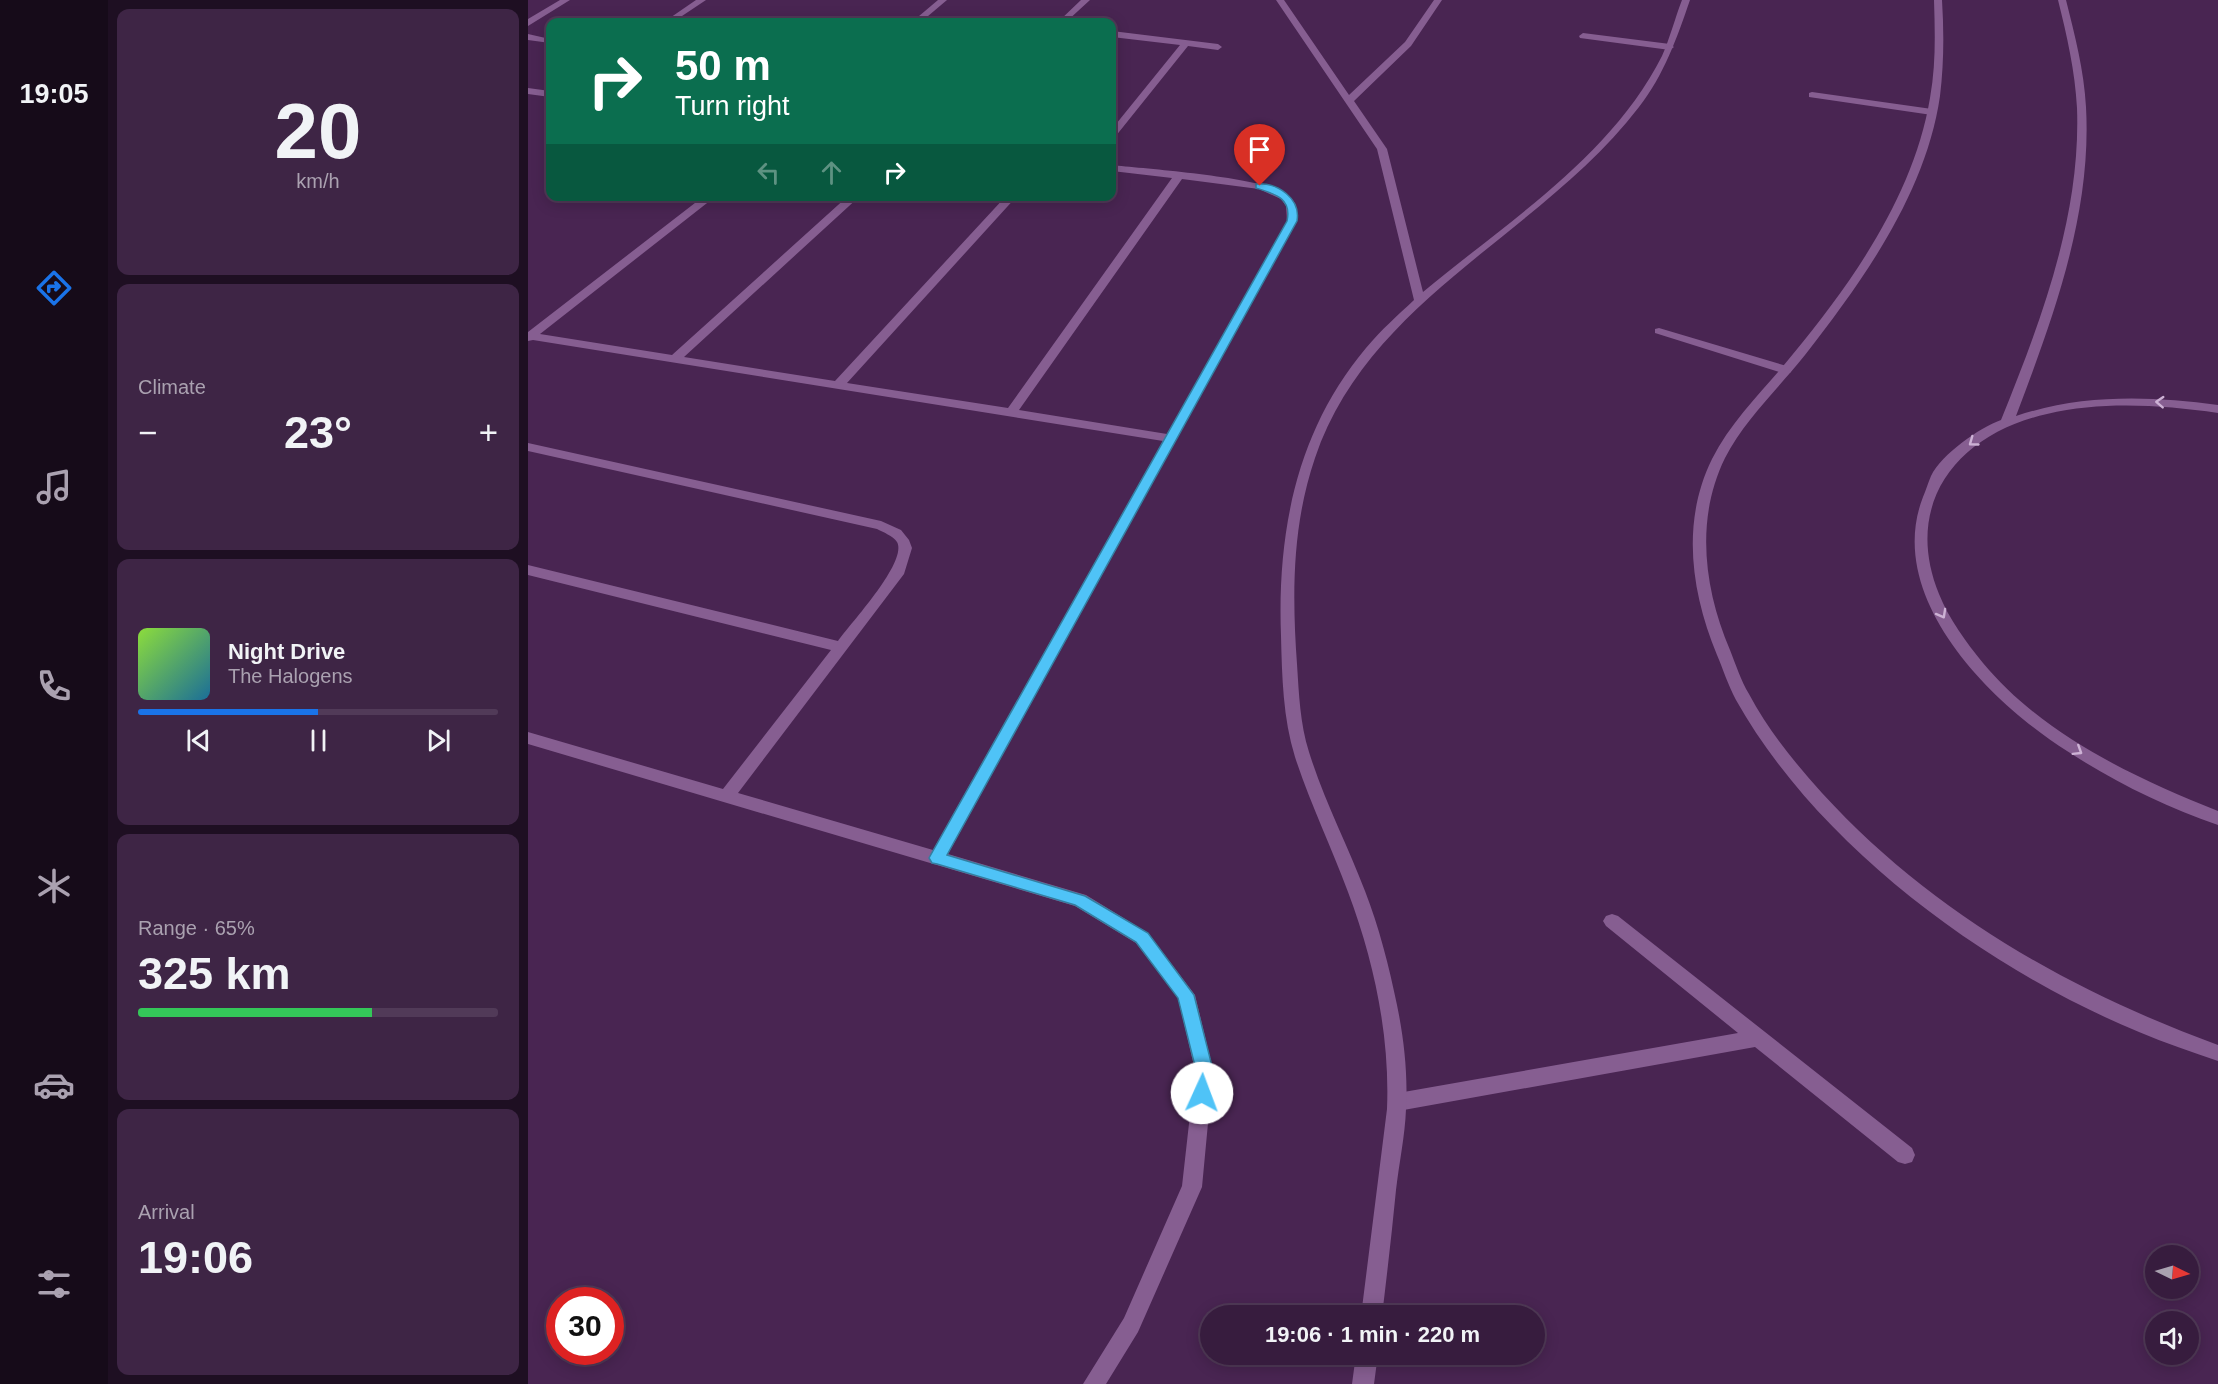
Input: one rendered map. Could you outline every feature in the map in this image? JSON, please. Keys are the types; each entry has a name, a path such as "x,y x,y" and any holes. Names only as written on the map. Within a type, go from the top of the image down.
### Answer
{"street":[{"path":"528,23 566,0"},
{"path":"674,18 702,0"},
{"path":"921,18 944,0"},
{"path":"1066,18 1086,0"},
{"path":"1280,0 1382,148 1420,300"},
{"path":"1349,100 1408,44 1438,0"},
{"path":"1372,1305 1398,1102 1388,1008 1375,947 1355,889 1331,836 1294,722 1288,634 1288,556 1295,504 1309,457 1328,414 1352,374 1380,339 1420,300 1562,184 1599,148 1629,113 1653,79 1670,47 1686,0"},
{"path":"1938,0 1941,56 1932,112 1915,169 1896,212 1838,307 1748,412 1726,442 1710,476 1701,514 1698,555 1704,598 1718,645 1741,695 1773,746 1816,798 1869,851 1949,915 2003,952 2083,998 2170,1038 2218,1053"},
{"path":"2007,422 2038,346 2056,289 2074,215 2080,158 2081,106 2076,59 2061,0"},
{"path":"1116,34 1218,47"},
{"path":"1582,36 1670,47"},
{"path":"528,37 546,40"},
{"path":"1116,130 1186,43"},
{"path":"528,91 546,93"},
{"path":"1812,95 1932,112"},
{"path":"937,858 1292,221 1294,210 1289,200 1277,192 1260,186 1116,168"},
{"path":"1011,413 1179,176"},
{"path":"529,337 705,201"},
{"path":"675,359 849,201"},
{"path":"838,385 1007,201"},
{"path":"1659,331 1785,370"},
{"path":"529,337 1171,438"},
{"path":"2218,409 2162,402 2119,401 2078,404 2041,411 2007,422 1978,437 1954,456 1936,479 1925,504 1920,533 1922,565 1934,599 1953,634 1981,670 2017,706 2111,771 2167,799 2218,818"},
{"path":"528,447 881,525 896,532 905,543 906,556 899,571 726,797"},
{"path":"528,570 841,647"},
{"path":"528,738 1080,900 1142,938 1186,995 1204,1070 1192,1187 1131,1325 1094,1384"},
{"path":"1612,921 1905,1155"},
{"path":"1398,1102 1757,1038"},
{"path":"1363,1384 1365,1365"}],"route":[{"path":"1202,1093 1204,1070 1186,995 1142,938 1080,900 937,858 1292,221 1294,210 1289,200 1277,192 1260,186"}]}
